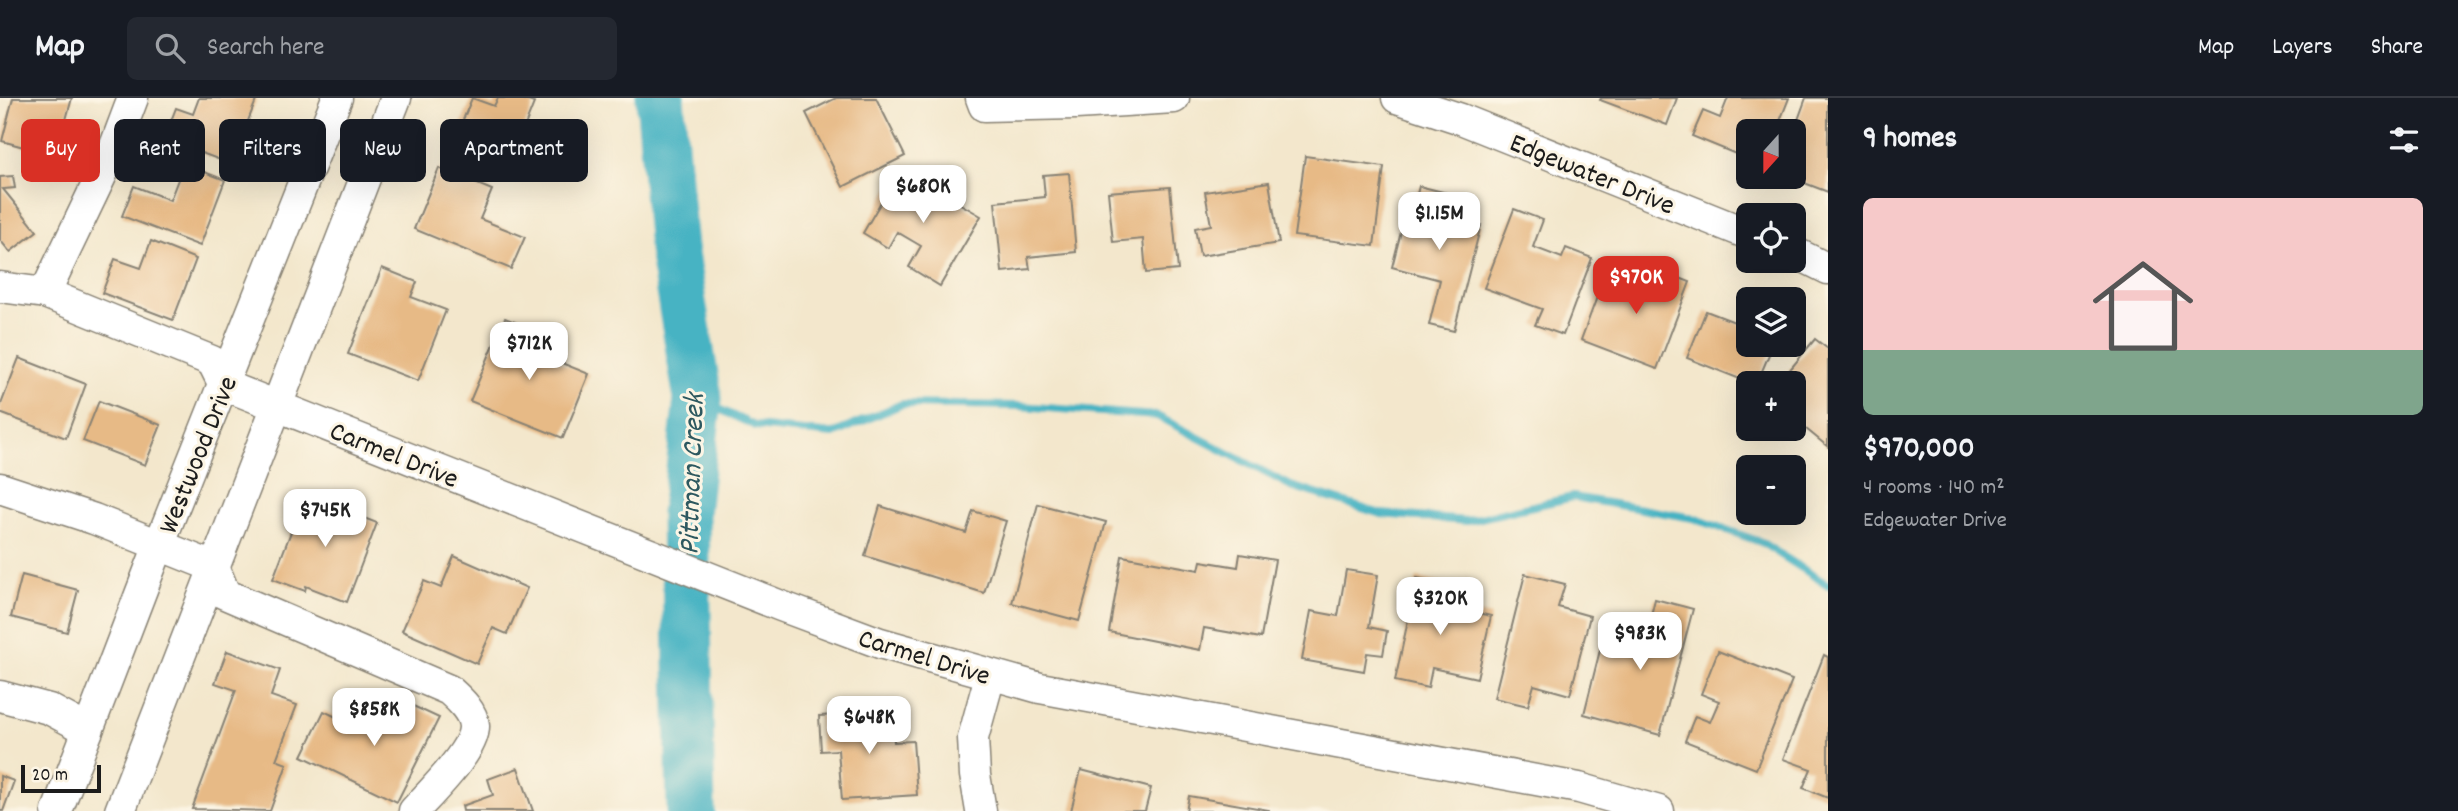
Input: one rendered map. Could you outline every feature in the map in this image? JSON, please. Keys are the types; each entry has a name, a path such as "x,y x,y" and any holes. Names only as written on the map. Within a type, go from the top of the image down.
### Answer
{"street":[{"path":"45,293 113,151 133,98"},
{"name":"Westwood Drive","path":"57,811 159,545 337,98"},
{"name":"Westwood Drive","path":"120,811 396,98"},
{"path":"993,102 1076,104 1174,98"},
{"name":"Edgewater Drive","path":"1397,98 1461,119 1736,229"},
{"path":"1806,258 1828,269"},
{"path":"0,287 45,293 212,361 223,385"},
{"name":"Carmel Drive","path":"223,385 780,606 880,643 990,676 1040,688 1579,788 1623,805 1659,811"},
{"path":"0,488 94,519 214,567 225,594 440,686 463,702 474,726 467,751 414,811"},
{"path":"981,811 973,738 990,676"},
{"path":"0,696 49,709 88,730"}],"building":[{"path":"13,98 72,98 66,119 21,119 21,146 2,141"},
{"path":"199,98 257,98 249,119 219,119 219,160 205,154 205,119 172,119 176,108 193,114"},
{"path":"472,98 494,106 498,98 520,98 534,103 528,119 463,119"},
{"path":"836,98 876,98 905,156 843,187 806,113"},
{"path":"1677,98 1667,125 1600,100"},
{"path":"1728,98 1789,98 1781,119 1736,119 1736,154 1692,136 1703,111 1720,118"},
{"path":"1806,98 1828,98 1828,192 1806,184 1806,119 1798,119"},
{"path":"1305,156 1384,167 1374,246 1294,236"},
{"path":"439,168 440,182 473,182 492,190 480,219 525,237 511,269 414,229"},
{"path":"900,169 981,216 940,286 909,267 921,246 897,232 888,248 863,233"},
{"path":"205,172 219,178 219,182 224,182 200,246 122,216 134,186 170,200 177,182 205,182"},
{"path":"1069,173 1076,252 1028,257 1030,269 1002,272 995,202 1045,197 1043,175"},
{"path":"13,176 15,188 3,189 37,231 10,252 0,240 0,177"},
{"path":"1269,182 1279,243 1200,256 1195,228 1211,225 1205,192"},
{"path":"1419,186 1455,195 1450,217 1481,225 1454,331 1429,325 1440,280 1392,267 1404,220 1410,222"},
{"path":"1170,187 1178,270 1146,273 1143,239 1113,242 1108,192"},
{"path":"1514,209 1543,220 1533,247 1562,258 1566,248 1592,258 1563,335 1535,325 1542,309 1484,288"},
{"path":"151,241 196,259 173,320 102,293 115,259 141,268"},
{"path":"382,268 417,282 411,297 446,310 418,381 348,354"},
{"path":"1607,270 1652,287 1659,270 1690,282 1657,369 1581,340"},
{"path":"1706,311 1736,323 1736,357 1768,357 1762,371 1736,371 1736,377 1687,358"},
{"path":"505,318 542,333 534,352 589,374 563,438 470,401"},
{"path":"1815,339 1828,349 1828,447 1806,429 1806,371 1789,371 1800,357 1806,357 1806,350"},
{"path":"19,358 86,384 66,438 0,413"},
{"path":"99,401 161,425 145,465 83,441"},
{"path":"305,495 377,523 347,602 306,586 305,591 273,579"},
{"path":"1038,504 1106,522 1079,621 1012,603"},
{"path":"880,506 966,533 973,511 1006,521 984,593 865,556"},
{"path":"1240,554 1275,560 1261,638 1204,628 1200,650 1109,632 1122,556 1199,570 1201,561 1238,567"},
{"path":"454,556 527,588 507,634 493,628 477,664 402,631 424,581 441,588"},
{"path":"1346,570 1378,575 1369,627 1387,631 1383,655 1367,653 1364,671 1302,660 1311,611 1338,616"},
{"path":"1525,574 1565,584 1558,607 1590,616 1570,695 1534,685 1528,706 1494,698"},
{"path":"22,575 78,590 67,632 11,617"},
{"path":"1417,578 1452,585 1447,606 1491,616 1477,678 1432,668 1428,688 1395,681"},
{"path":"1655,599 1693,609 1660,735 1584,714 1603,638 1643,648"},
{"path":"227,651 280,670 271,696 297,705 276,760 287,764 270,811 192,809 236,690 215,683"},
{"path":"1718,651 1792,680 1756,769 1685,741 1695,716 1710,722 1719,701 1701,694"},
{"path":"1824,655 1828,657 1828,798 1803,788 1811,769 1783,759"},
{"path":"396,698 439,718 397,802 302,756 324,711 377,737"},
{"path":"892,712 894,742 913,741 917,795 842,800 838,750 821,751 819,716"},
{"path":"518,768 533,811 463,811 462,806 493,795 488,779"},
{"path":"1081,770 1151,788 1145,811 1071,811"},
{"path":"0,776 14,781 3,811 0,811"},
{"path":"1189,796 1269,810 1269,811 1186,811"}],"waterway":[{"name":"Pittman Creek","path":"660,98 673,248 698,399 685,514 691,811"},
{"path":"698,399 755,426 833,434 902,404 1020,406 1157,416 1291,486 1381,514 1467,521 1573,497 1693,518 1761,542 1828,585"}]}
